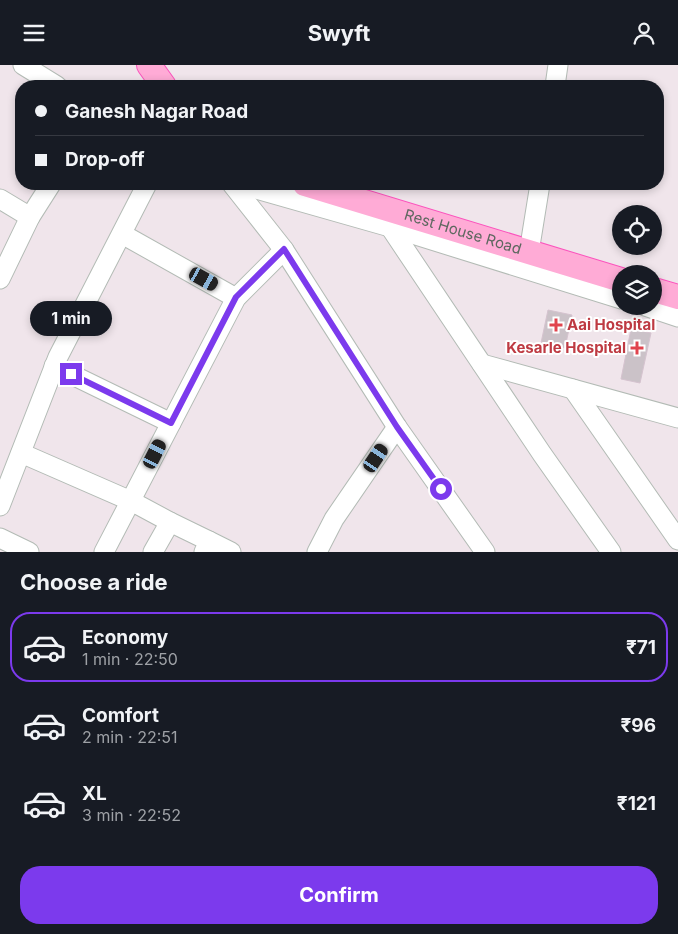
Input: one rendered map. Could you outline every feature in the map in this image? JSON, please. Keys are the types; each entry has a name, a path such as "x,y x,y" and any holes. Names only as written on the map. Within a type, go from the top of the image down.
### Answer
{"main road":[{"path":"148,65 159,80"},
{"name":"Rest House Road","path":"325,190 612,277"},
{"path":"662,292 678,297"}],"street":[{"path":"23,65 48,80"},
{"path":"556,80 558,65"},
{"path":"0,279 30,217 48,190"},
{"path":"0,507 54,366 143,190"},
{"path":"237,190 284,249 397,427 485,551"},
{"path":"260,190 390,227 612,296"},
{"path":"529,252 539,190"},
{"path":"0,199 30,217"},
{"path":"379,206 390,227 542,454 612,551"},
{"path":"122,234 236,297"},
{"path":"104,551 236,297 284,249"},
{"path":"662,312 678,317"},
{"path":"482,364 678,419"},
{"path":"54,366 171,423"},
{"path":"573,389 678,540"},
{"path":"317,551 334,519 397,427"},
{"path":"21,453 131,501 170,522 206,546 230,551"},
{"path":"154,551 170,522"},
{"path":"0,538 29,551"}],"building":[{"path":"548,310 572,315 565,348 541,343"},
{"path":"631,329 651,333 640,383 621,379"}],"place":[{"name":"Aai Hospital","path":"556,325"},
{"name":"Kesarle Hospital","path":"637,348"}],"route":[{"path":"71,374 171,423 236,297 284,249 397,427 441,489"}]}
